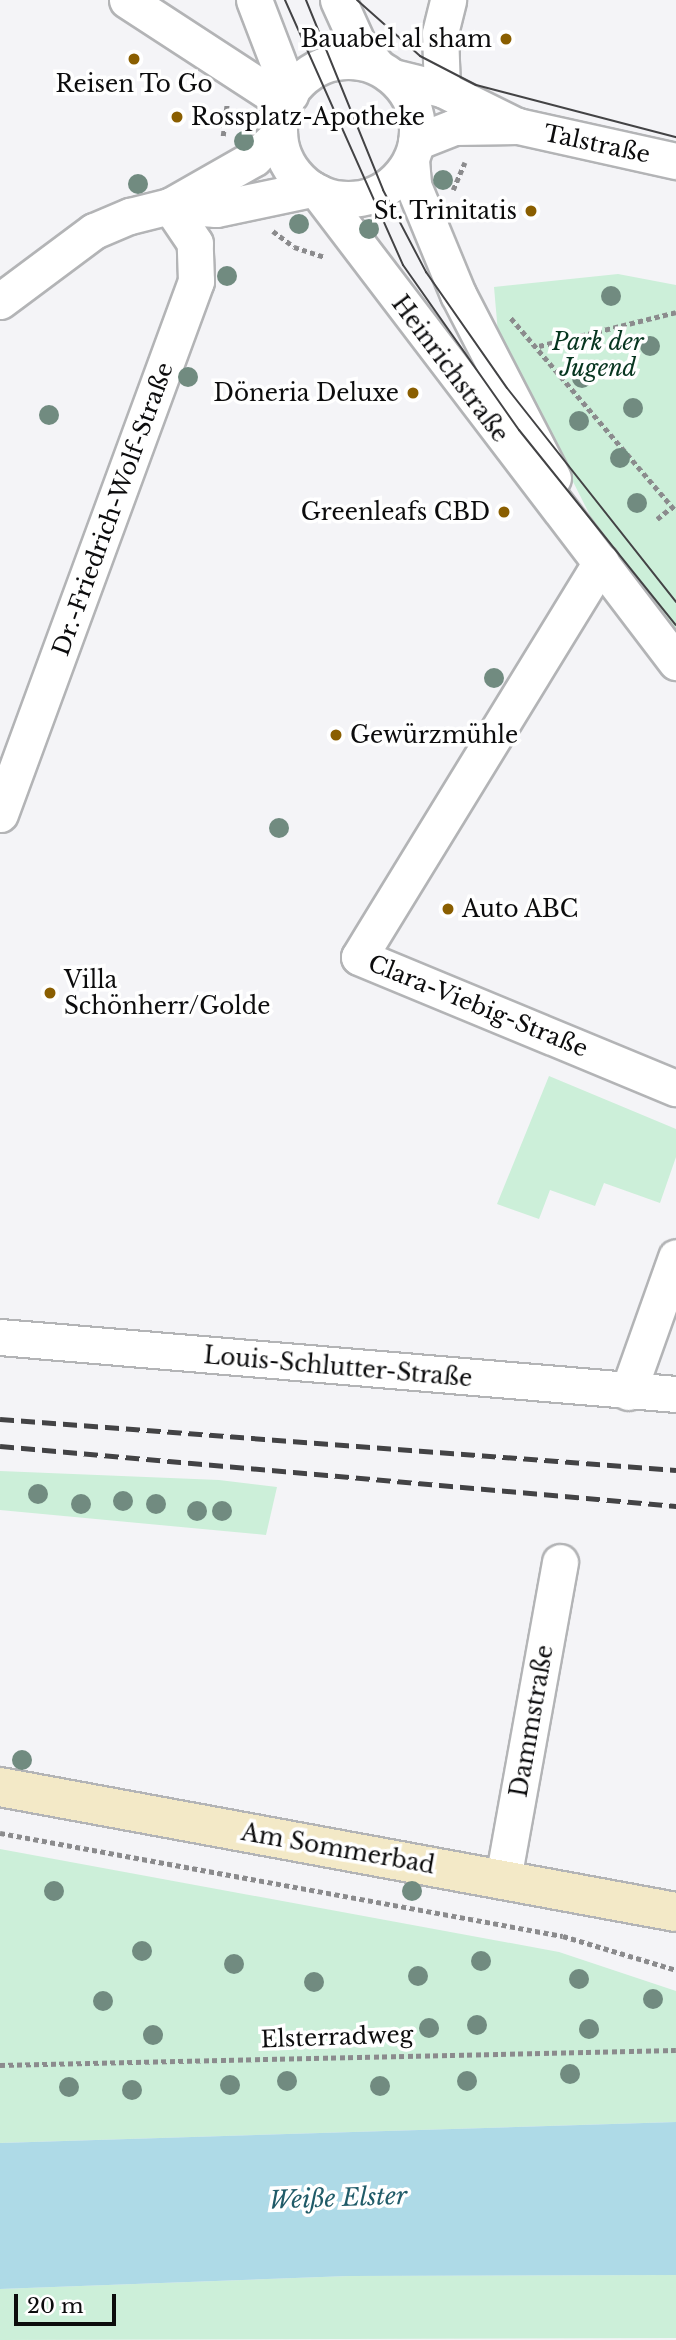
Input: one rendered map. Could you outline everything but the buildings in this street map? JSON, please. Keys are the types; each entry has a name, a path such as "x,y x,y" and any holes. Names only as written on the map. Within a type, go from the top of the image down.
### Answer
{"main road":[{"name":"Am Sommerbad","path":"0,1787 676,1912"}],"street":[{"path":"127,0 285,111"},
{"path":"254,0 285,111 286,162 315,190"},
{"path":"170,206 216,209 315,190 368,196 394,182 413,151 413,106 358,44 338,0"},
{"path":"442,89 440,33 448,0"},
{"path":"0,301 94,231 170,206 254,158 285,111 323,65 347,61 385,72"},
{"name":"Talstraße","path":"385,72 442,89 518,126"},
{"name":"Talstraße","path":"413,151 454,127 518,126 676,161"},
{"name":"Heinrichstraße","path":"413,151 413,185 458,294 594,553"},
{"name":"Heinrichstraße","path":"315,190 443,365 594,553 676,662"},
{"name":"Dr.-Friedrich-Wolf-Straße","path":"0,814 196,281 195,243 170,206"},
{"name":"Clara-Viebig-Straße","path":"594,553 359,957 676,1088"},
{"path":"628,1392 676,1257"},
{"name":"Louis-Schlutter-Straße","path":"0,1338 676,1394"},
{"name":"Dammstraße","path":"503,1879 560,1562"}],"path":[{"path":"448,204 467,156"},
{"path":"500,307 539,346 676,511"},
{"path":"539,346 676,312"},
{"path":"657,519 672,506"},
{"path":"0,1833 563,1936 676,1970"},
{"name":"Elsterradweg","path":"0,2065 676,2050"}],"green space":[{"name":"Park der Jugend","path":"618,274 676,285 676,640 612,559 498,333 494,287"},
{"path":"549,1076 676,1129 676,1157 660,1203 604,1183 595,1206 550,1190 539,1219 497,1204"},
{"path":"0,1471 219,1480 277,1487 266,1535 0,1510"},
{"path":"0,1849 559,1952 676,1991 676,2122 0,2143"},
{"path":"676,2275 676,2338 0,2340 0,2289 349,2276"}],"water":[{"name":"Weiße Elster","path":"676,2122 676,2275 349,2276 0,2289 0,2143"}],"tram line":[{"path":"285,0 403,265 519,430 676,625"},
{"path":"306,0 383,190 426,272 507,388 676,602"},
{"path":"357,0 420,56 476,85 676,137"}],"railway":[{"path":"0,1419 676,1470"},
{"path":"0,1446 676,1506"}],"place":[{"name":"Bauabel al sham","path":"506,39"},
{"name":"Reisen To Go","path":"134,59"},
{"name":"Rossplatz-Apotheke","path":"177,117"},
{"name":"St. Trinitatis","path":"531,211"},
{"name":"Döneria Deluxe","path":"413,393"},
{"name":"Greenleafs CBD","path":"504,512"},
{"name":"Gewürzmühle","path":"336,735"},
{"name":"Auto ABC","path":"448,909"},
{"name":"Villa Schönherr/Golde","path":"50,993"}]}
